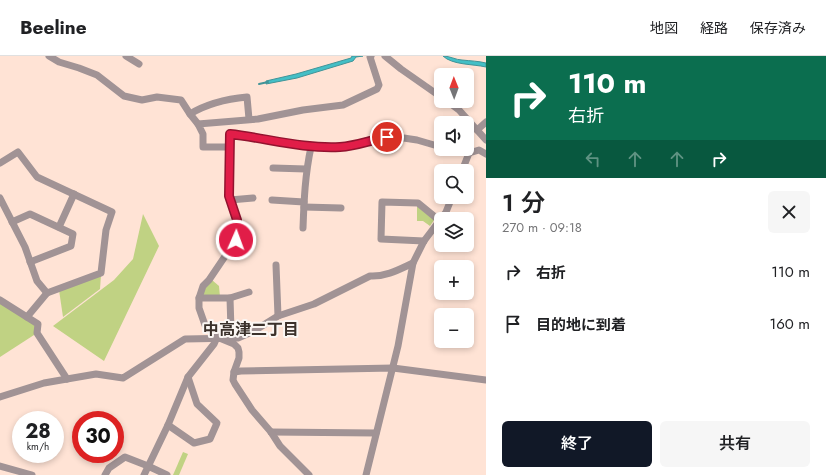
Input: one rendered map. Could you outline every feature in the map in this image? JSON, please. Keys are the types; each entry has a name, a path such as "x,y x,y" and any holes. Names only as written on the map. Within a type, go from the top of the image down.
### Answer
{"street":[{"path":"49,56 59,62 97,75 124,96 142,100 157,97 181,100 198,124 203,134 204,147 229,147"},
{"path":"126,56 139,64"},
{"path":"198,124 258,119 303,110 343,105 377,89 379,85 370,57 371,56"},
{"path":"385,56 434,92"},
{"path":"190,114 204,106 216,102 227,99 247,97 249,119"},
{"path":"456,108 486,140"},
{"path":"477,130 486,122"},
{"path":"308,475 280,446 252,410 235,384 233,380 239,358 238,348 234,344 220,337 205,325 199,308 199,298 203,286 209,280 236,240 237,220 229,196 230,134 311,147 341,147 372,139 387,137 417,140 434,145"},
{"path":"303,228 306,169 311,147"},
{"path":"474,152 479,150 486,154"},
{"path":"0,163 18,152 37,177 112,212 106,230 101,272 47,293 26,317"},
{"path":"273,168 306,169"},
{"path":"59,227 74,194"},
{"path":"0,198 25,247 37,281 47,293"},
{"path":"230,200 253,198"},
{"path":"272,200 341,208"},
{"path":"424,241 381,238 382,202 418,203 434,216"},
{"path":"12,222 30,214 73,234 71,246 30,262"},
{"path":"366,475 398,346 413,262 424,241 434,228"},
{"path":"0,397 12,392 67,378 96,374 123,378 185,339 220,337 238,338 254,331 278,316 314,304 370,276 378,277 391,273 413,262"},
{"path":"276,265 278,316"},
{"path":"199,298 230,298 249,292"},
{"path":"144,475 168,425 188,377 220,337 231,330 230,298"},
{"path":"0,300 38,324 37,333 67,378"},
{"path":"234,372 393,368 486,380"},
{"path":"168,425 194,443 210,439 217,423 197,404 188,377"},
{"path":"270,432 376,433"},
{"path":"105,475 109,468 124,457 167,475"},
{"path":"0,466 32,475"}],"green space":[{"path":"417,206 434,220 430,226 423,221 417,221"},
{"path":"143,214 159,246 104,361 53,326 114,280 133,259"},
{"path":"101,275 100,289 63,317 59,290"},
{"path":"212,280 219,286 220,297 201,297 205,287"},
{"path":"0,302 36,325 34,335 0,357"},
{"path":"183,452 188,454 179,475 173,475"}],"water":[{"path":"352,56 363,56 356,57 353,61 297,78 266,84 266,81 296,74 351,58"},
{"path":"443,56 460,60 486,63 486,67 457,63"}],"waterway":[{"path":"259,84 268,82"}],"district":[{"name":"中高津二丁目","path":"251,329"}],"route":[{"path":"236,240 237,220 229,196 230,134 311,147 341,147 372,139 387,137"}]}
